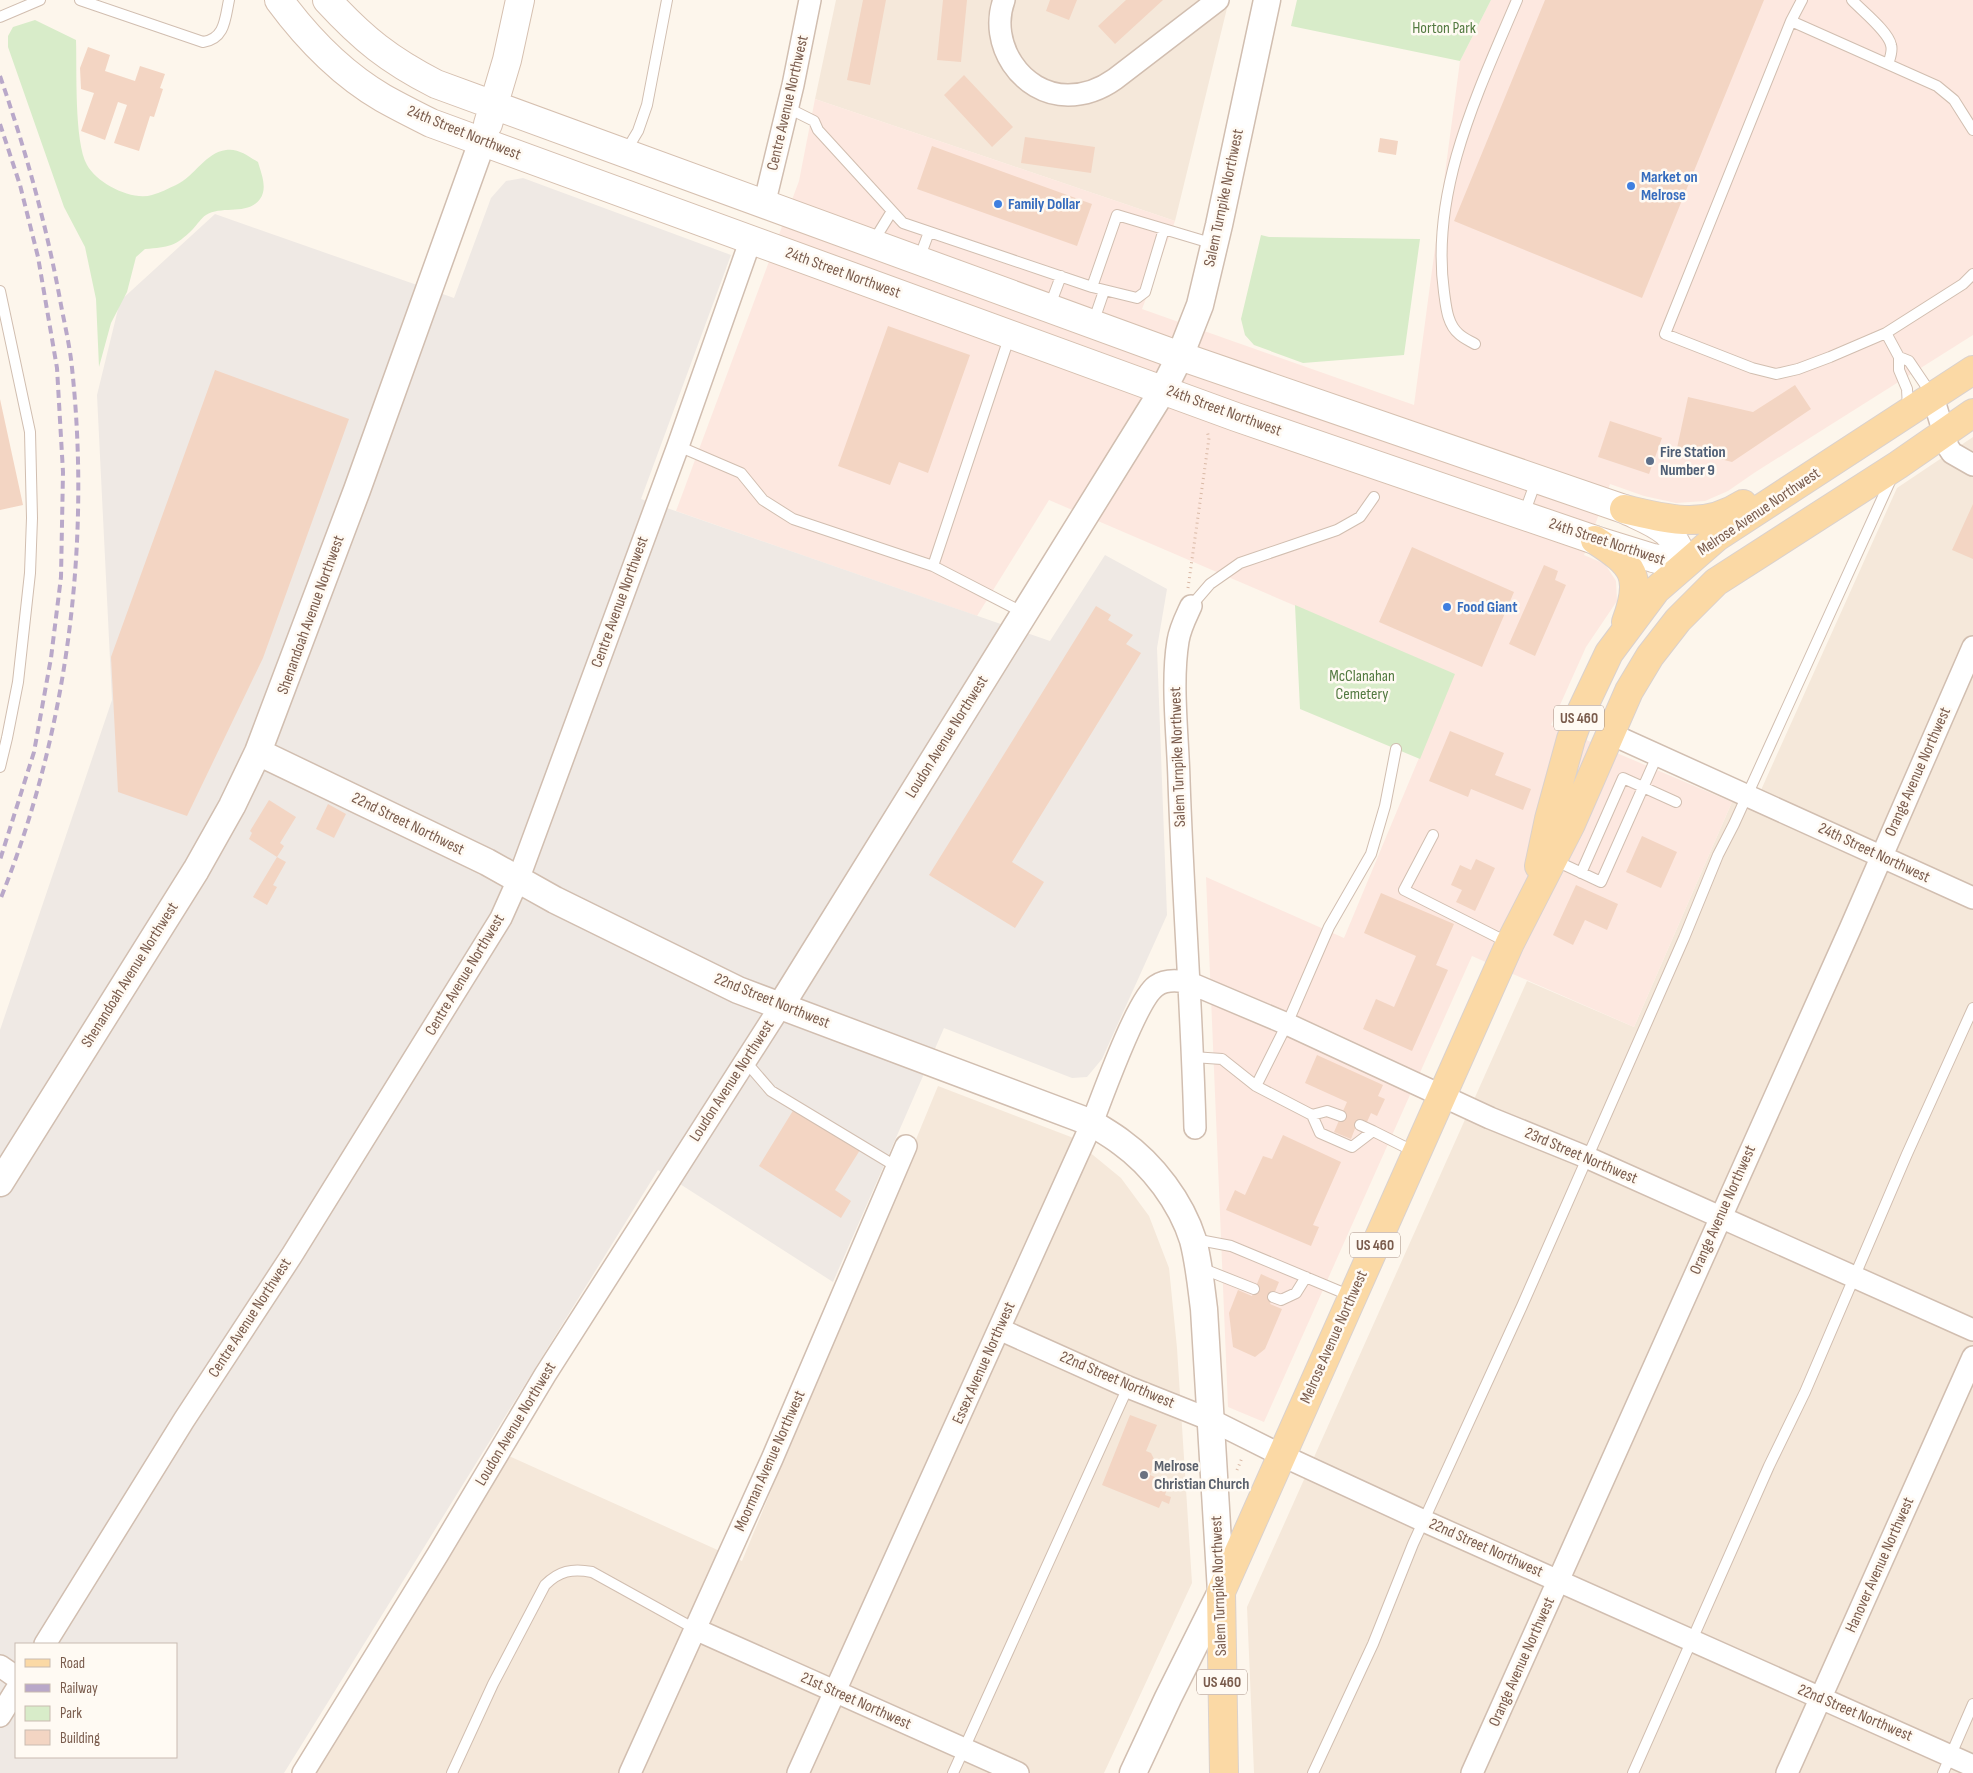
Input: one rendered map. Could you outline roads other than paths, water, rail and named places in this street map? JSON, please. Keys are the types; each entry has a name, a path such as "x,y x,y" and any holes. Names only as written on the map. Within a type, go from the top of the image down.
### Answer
{"main road":[{"name":"24th Street Northwest","path":"279,0 317,44 352,77 382,98 431,123 1236,416 1595,540 1683,565 1681,550 1673,537 1662,528 1624,509 1180,356 436,84 409,71 377,50 354,29 328,0"},
{"name":"Shenandoah Avenue Northwest","path":"482,142 507,60 520,0"},
{"name":"Melrose Avenue Northwest","path":"1532,899 1549,819 1571,739 1596,677 1622,634 1656,590 1717,537 1973,370"},
{"name":"Melrose Avenue Northwest","path":"1221,1592 1510,943 1571,824 1629,691 1650,656 1678,620 1716,582 1898,465 1973,413"},
{"path":"1624,509 1669,520 1716,518 1735,509 1780,481 1846,434 1881,430"},
{"path":"1595,540 1618,554 1631,570 1635,590 1622,634"},
{"path":"1611,734 1606,708 1611,694 1635,650 1649,630 1674,602 1681,584 1683,565 1725,565 1741,562 1760,553"},
{"name":"Salem Turnpike Northwest","path":"1221,1592 1224,1773"}],"street":[{"name":"Centre Avenue Northwest","path":"764,205 788,108 810,0"},
{"path":"1004,0 1000,18 1001,36 1008,57 1019,72 1036,86 1049,92 1067,95 1085,94 1115,80 1218,0"},
{"name":"Salem Turnpike Northwest","path":"1163,390 1180,356 1200,305 1215,244 1267,0"},
{"name":"Shenandoah Avenue Northwest","path":"0,1183 196,870 232,806 258,752 357,490 482,142"},
{"name":"Centre Avenue Northwest","path":"46,1643 184,1420 292,1255 501,918 518,880 678,446 751,239"},
{"name":"Loudon Avenue Northwest","path":"303,1773 438,1554 550,1367 746,1062 1163,390"},
{"path":"1933,397 1948,447 1952,454 1973,465"},
{"name":"Salem Turnpike Northwest","path":"1191,606 1178,641 1176,680 1181,840 1190,983 1195,1128"},
{"name":"Orange Avenue Northwest","path":"1472,1773 1850,928 1973,647"},
{"name":"24th Street Northwest","path":"1611,734 1973,898"},
{"name":"22nd Street Northwest","path":"258,752 487,862 555,900 729,986 1092,1123 1122,1142 1147,1165 1164,1185 1180,1210 1192,1239 1199,1268 1204,1309"},
{"name":"Essex Avenue Northwest","path":"798,1773 1092,1123 1136,1016 1147,995 1156,986 1167,981 1180,980 1190,983"},
{"name":"23rd Street Northwest","path":"1190,983 1287,1024 1490,1118 1586,1157 1973,1330"},
{"name":"Moorman Avenue Northwest","path":"630,1773 776,1449 906,1146"},
{"name":"Salem Turnpike Northwest","path":"1204,1309 1221,1592"},
{"name":"22nd Street Northwest","path":"999,1329 1128,1387 1210,1420 1424,1521 1692,1640 1820,1699 1946,1764 1973,1766"},
{"name":"Hanover Avenue Northwest","path":"1787,1773 1973,1357"},
{"name":"Melrose Avenue Northwest","path":"1133,1773 1221,1592"},
{"name":"21st Street Northwest","path":"695,1629 1018,1773"},
{"path":"0,1666 15,1676"},
{"path":"0,1716 15,1692"}],"lane":[{"path":"0,17 40,0"},
{"path":"80,0 203,42 212,41 219,34 223,26 229,0"},
{"path":"624,154 638,131 647,105 667,0"},
{"path":"1475,344 1458,334 1448,315 1441,270 1443,215 1457,154 1478,95 1517,0"},
{"path":"1802,0 1791,21 1665,334 1752,368 1776,374 1830,357 1886,332 1963,284 1973,274"},
{"path":"1852,0 1888,36 1892,45 1892,55 1888,64"},
{"path":"1791,21 1937,86 1954,100 1973,130"},
{"path":"788,108 814,121 818,130 903,223 1104,291 1137,298 1145,292 1164,229"},
{"path":"872,244 892,211"},
{"path":"1092,287 1117,215 1215,244"},
{"path":"918,261 928,232"},
{"path":"1049,308 1061,276"},
{"path":"0,291 30,432 32,509 30,574 18,682 8,738 0,767"},
{"path":"1092,324 1104,291"},
{"path":"1886,332 1899,357 1899,370 1907,389 1908,412"},
{"path":"933,566 1010,334"},
{"path":"1899,357 1909,361 1933,397"},
{"path":"678,446 741,473 763,500 793,519 933,566 1024,613"},
{"path":"1313,1773 1373,1644 1424,1521 1522,1306 1718,856 1898,465"},
{"path":"1524,515 1536,480"},
{"name":"Salem Turnpike Northwest","path":"1191,606 1210,584 1240,564 1337,530 1360,517 1374,497"},
{"path":"1256,1086 1287,1024 1329,927 1370,854 1385,806 1396,749"},
{"path":"1553,860 1600,882 1657,756"},
{"path":"1581,873 1623,778 1676,802"},
{"path":"1432,836 1404,890 1510,943"},
{"path":"1633,1773 1769,1466 1805,1392 1906,1154 1973,1008"},
{"path":"1193,1057 1222,1059 1256,1086 1312,1115 1320,1133 1352,1147 1373,1131"},
{"path":"746,1062 771,1091 897,1167"},
{"path":"1312,1115 1327,1111 1341,1116"},
{"path":"1360,1125 1416,1153"},
{"path":"1192,1239 1231,1246 1352,1296"},
{"path":"1199,1268 1254,1289"},
{"path":"1273,1297 1281,1300 1296,1293 1306,1278"},
{"path":"953,1773 1128,1387"},
{"path":"452,1773 493,1684 545,1586 553,1578 565,1571 578,1569 592,1572 695,1629"},
{"path":"1946,1764 1973,1704"}],"railway":[{"path":"0,76 19,132 42,218 69,344 77,435 78,503 75,571 68,638 57,706 42,772 23,837 0,900"},
{"path":"0,124 20,185 38,257 57,368 63,472 61,577 51,658 34,752 0,860"}],"place":[{"name":"Market on Melrose","path":"1631,186"},
{"name":"Family Dollar","path":"998,204"},
{"name":"Fire Station Number 9","path":"1650,461"},
{"name":"Food Giant","path":"1447,607"},
{"name":"Melrose Christian Church","path":"1144,1475"}],"park label":[{"name":"Horton Park","path":"1444,28"},
{"name":"McClanahan Cemetery","path":"1362,685"}]}
